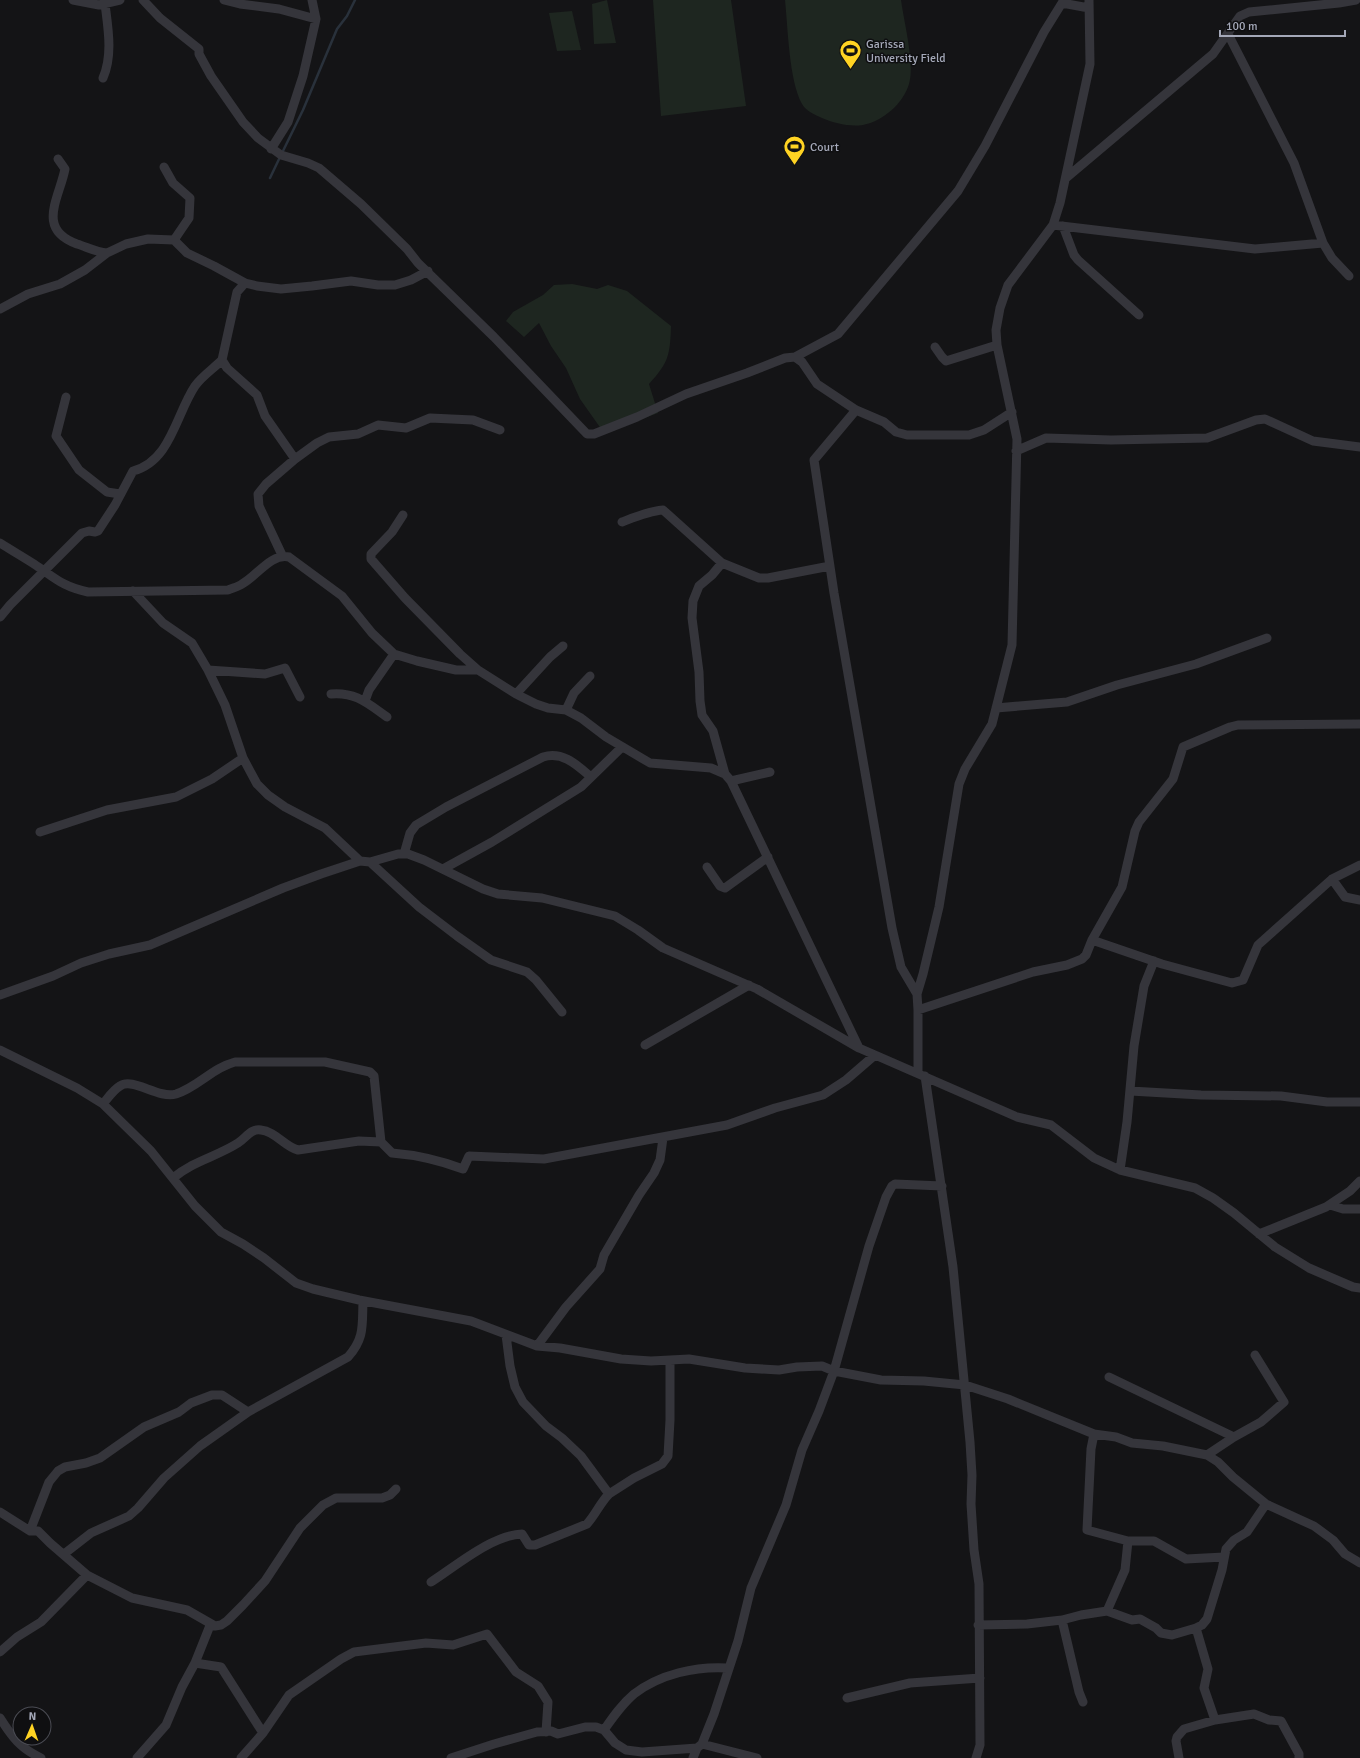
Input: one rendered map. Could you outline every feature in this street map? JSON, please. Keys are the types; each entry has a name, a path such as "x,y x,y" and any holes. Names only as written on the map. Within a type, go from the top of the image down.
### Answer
{"street":[{"path":"73,0 99,5 120,0"},
{"path":"143,0 160,18 199,49 199,54 211,76 243,122 258,138 281,155 319,168 361,204 494,337 587,434 594,434 637,417 686,394 785,358 795,357 838,334 958,191 985,146 1044,32 1062,3 1089,4 1090,64 1066,178 1053,225 1008,285 1000,308 996,330 997,345 1017,439 1017,496 1012,645 992,724 965,769 959,784 939,907 917,994 922,1075 942,1186 954,1267 965,1385 972,1476 971,1504 974,1550 979,1584 978,1625 980,1678 978,1719 980,1745 976,1758"},
{"path":"224,0 240,4 279,8 316,19"},
{"path":"271,149 288,122 303,76 316,19 312,0"},
{"path":"1066,178 1213,54 1240,16 1249,12 1356,0"},
{"path":"103,78 106,72 109,47 105,4"},
{"path":"1228,34 1294,163 1323,243 1332,258 1348,276"},
{"path":"58,160 65,169 53,214 56,231 68,241 107,253"},
{"path":"164,167 173,183 190,198 189,218 174,240"},
{"path":"1053,225 1255,248 1323,243"},
{"path":"1063,226 1074,255 1078,260 1139,315"},
{"path":"1,306 28,294 60,284 85,270 107,253 126,244 148,239 174,240 187,253 245,283 281,289 351,281 378,285 395,284 411,280 428,271"},
{"path":"0,617 10,605 82,533 98,531 133,471 142,468 153,460 171,438 195,387 222,360 234,304 238,292 245,283"},
{"path":"935,347 946,360 997,345"},
{"path":"795,357 802,362 817,384 856,410 884,422 896,432 907,435 969,435 984,430 1012,412"},
{"path":"222,360 227,368 257,395 265,416 295,460"},
{"path":"66,397 56,436 79,470 107,492 120,494"},
{"path":"856,410 814,460 830,566 892,928 901,967 917,994"},
{"path":"282,555 259,506 258,494 266,484 317,443 329,437 358,434 378,425 406,428 430,418 446,417 473,420 500,430"},
{"path":"1016,451 1038,440 1046,438 1111,440 1207,438 1256,420 1265,419 1312,441 1360,447"},
{"path":"622,522 656,510 663,510 722,563 759,578 830,566"},
{"path":"403,515 392,532 371,554 371,559 405,598 460,654 478,670 516,694 548,708 566,710 581,718 622,747 650,763 711,768 728,777 770,772"},
{"path":"0,543 72,589 88,592 228,590 243,584 282,555 289,557 342,596 372,633 394,654 416,661 456,670 478,670"},
{"path":"722,563 695,592 692,618 699,672 702,715 713,731 728,777 859,1048"},
{"path":"133,591 164,623 192,643 208,670 225,705 243,758 257,784 268,795 285,807 325,828 360,861"},
{"path":"996,708 1067,702 1117,684 1196,664 1267,638"},
{"path":"516,694 550,657 563,646"},
{"path":"365,701 369,690 394,654"},
{"path":"208,670 265,674 285,668 287,669 300,697"},
{"path":"566,710 574,693 590,676"},
{"path":"331,694 343,693 355,695 387,717"},
{"path":"918,1010 1033,972 1077,961 1086,954 1092,940 1122,887 1137,826 1173,779 1183,748 1230,727 1238,725 1360,724"},
{"path":"443,869 492,842 535,814 563,799 581,787 622,747"},
{"path":"404,854 410,832 416,825 446,807 543,757 550,755 572,760 591,777"},
{"path":"40,832 107,810 176,797 212,780 243,758"},
{"path":"0,995 53,976 80,963 109,954 150,945 283,888 360,861 370,862 398,854 404,854 424,860 483,890 498,894 542,898 615,916 663,948 750,985 859,1048 1017,1117 1051,1125 1094,1158 1120,1170 1195,1188 1213,1198 1234,1213 1275,1247 1309,1268 1352,1287 1360,1288"},
{"path":"707,867 720,886 725,888 768,857"},
{"path":"370,862 399,890 457,936 491,960 527,972 536,980 562,1012"},
{"path":"1092,940 1154,962 1232,983 1238,983 1243,980 1258,945 1332,879 1360,865"},
{"path":"1332,879 1345,897 1360,900"},
{"path":"1120,1170 1127,1122 1134,1046 1144,986 1154,962"},
{"path":"645,1045 750,985"},
{"path":"0,1050 77,1088 103,1104 151,1151 195,1206 220,1232 243,1244 264,1258 296,1283 313,1289 363,1301 471,1321 537,1346 560,1348 621,1358 670,1361 690,1359 745,1368 779,1370 797,1367 822,1366 882,1380 924,1381 965,1385 1008,1400 1094,1434 1116,1437 1132,1443 1163,1446 1207,1455 1218,1462 1266,1504 1314,1526 1333,1540 1345,1554 1360,1563"},
{"path":"103,1104 118,1087 124,1084 130,1084 161,1094 174,1094 191,1087 225,1065 235,1062 325,1062 370,1072 374,1076 381,1142 392,1153 439,1160 463,1169 469,1156 544,1159 629,1142 663,1138 728,1125 775,1108 823,1095 846,1080 875,1055"},
{"path":"1130,1091 1201,1096 1281,1096 1328,1102 1360,1102"},
{"path":"173,1178 196,1162 234,1146 254,1130 263,1130 268,1132 298,1150 359,1141 381,1142"},
{"path":"537,1346 566,1307 600,1269 604,1255 639,1195 654,1173 660,1160 663,1138"},
{"path":"1259,1234 1330,1205 1350,1191 1360,1181"},
{"path":"693,1758 714,1714 738,1641 751,1588 786,1504 802,1450 819,1411 834,1370 869,1246 890,1190 895,1184 899,1183 942,1186"},
{"path":"1330,1205 1343,1209 1360,1209"},
{"path":"64,1554 91,1533 129,1516 138,1508 164,1478 200,1446 248,1412 348,1357 358,1345 362,1328 363,1301"},
{"path":"506,1335 515,1387 523,1402 546,1426 562,1438 581,1456 609,1494"},
{"path":"1207,1455 1234,1437 1261,1422 1284,1402 1255,1355"},
{"path":"431,1582 474,1553 506,1538 522,1534 529,1545 535,1545 587,1524 594,1517 602,1501 609,1494 634,1478 662,1464 668,1456 670,1420 670,1361"},
{"path":"1110,1377 1234,1437"},
{"path":"30,1531 49,1482 65,1467 100,1458 144,1427 179,1412 191,1403 212,1395 222,1395 248,1412"},
{"path":"1094,1434 1091,1449 1087,1530 1128,1541 1154,1542 1186,1559 1224,1556"},
{"path":"0,1512 30,1531 38,1531 87,1575 132,1598 187,1610 213,1624 221,1625 244,1605 264,1581 300,1528 324,1505 336,1498 382,1498 390,1495 396,1489"},
{"path":"978,1625 1002,1626 1062,1620 1107,1611 1132,1620 1140,1619 1156,1628 1161,1633 1172,1635 1196,1628 1202,1625 1207,1618 1222,1570 1226,1549 1234,1540 1247,1532 1266,1504"},
{"path":"1107,1611 1125,1570 1128,1541"},
{"path":"0,1652 16,1637 41,1622 87,1575"},
{"path":"1062,1620 1079,1692 1083,1702"},
{"path":"137,1758 166,1725 182,1687 196,1663 209,1628 213,1624"},
{"path":"1196,1628 1208,1668 1204,1688 1215,1720"},
{"path":"240,1758 263,1733 289,1695 341,1659 354,1652 426,1643 453,1644 487,1634 516,1672 538,1686 548,1702 546,1732"},
{"path":"196,1663 221,1667 263,1733"},
{"path":"604,1730 617,1712 633,1695 651,1683 680,1673 714,1667 728,1668"},
{"path":"847,1698 910,1684 980,1678"},
{"path":"1179,1758 1176,1737 1184,1729 1215,1720 1254,1714 1269,1720 1281,1721 1299,1754 1299,1758"},
{"path":"0,1718 16,1741 25,1750 41,1758"},
{"path":"451,1758 537,1732 551,1731 558,1734 585,1727 596,1727 604,1730 615,1743 626,1750 642,1752 699,1746 757,1758"}],"shaded area":[{"path":"607,0 616,43 594,44 592,4"},
{"path":"653,0 731,0 746,106 661,116"},
{"name":"Garissa University Field","path":"785,0 901,0 910,54 911,75 906,91 897,105 885,116 863,125 842,124 816,116 806,109 802,104 794,82"},
{"path":"572,11 581,50 557,51 549,13"},
{"path":"572,284 597,289 608,285 627,291 671,326 670,344 667,358 661,370 649,384 658,413 604,433 580,399 566,368 551,346 539,323 524,337 506,321 513,312 543,295 554,285"}],"waterway":[{"path":"282,153 303,110 337,29 347,16 355,0"},
{"path":"270,178 280,157"}],"place":[{"name":"Garissa University Field","path":"851,70"},
{"name":"Court","path":"795,166"}]}
